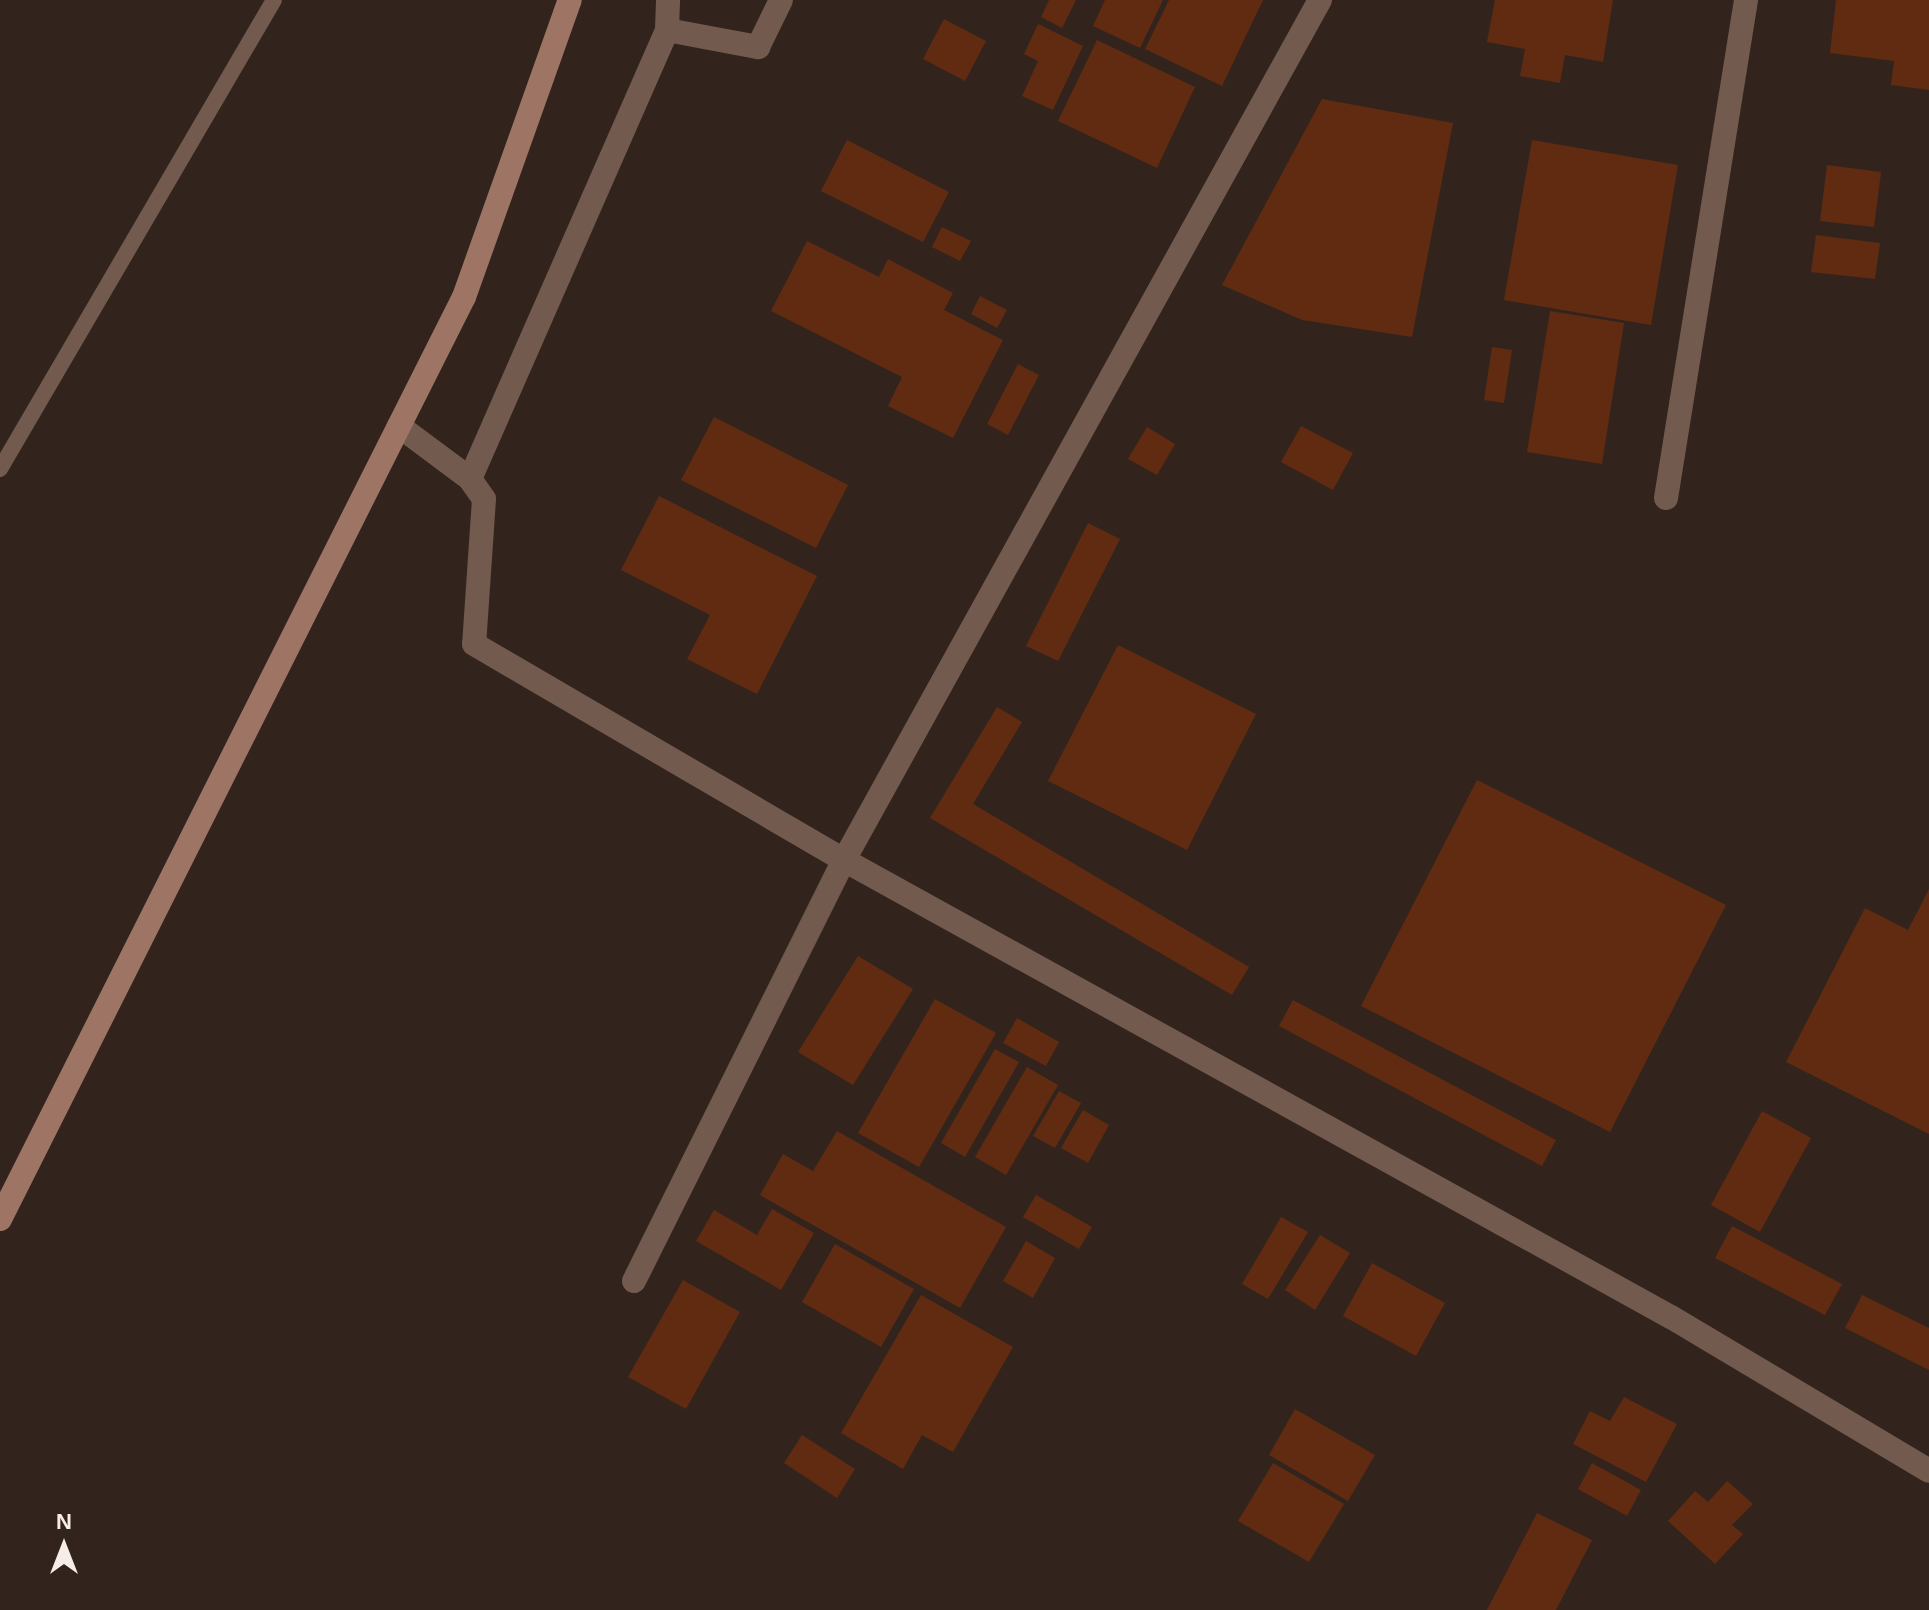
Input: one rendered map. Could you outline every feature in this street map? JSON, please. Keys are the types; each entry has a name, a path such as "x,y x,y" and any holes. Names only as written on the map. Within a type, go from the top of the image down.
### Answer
{"main road":[{"path":"0,1219 464,297 570,0"}],"street":[{"path":"470,479 667,30 668,0"},
{"path":"667,30 758,47 781,0"},
{"path":"634,1281 844,860 1320,0"},
{"path":"1666,498 1746,0"},
{"path":"399,426 470,479 484,499 474,644 844,860 1671,1317 1929,1471"}],"lane":[{"path":"0,469 274,0"}],"building":[{"path":"1049,0 1076,0 1062,28 1041,17"},
{"path":"1105,0 1163,0 1140,48 1093,26"},
{"path":"1169,0 1263,0 1222,86 1145,49"},
{"path":"1495,0 1613,0 1603,62 1565,55 1560,83 1520,76 1525,49 1487,42"},
{"path":"1836,0 1929,0 1929,90 1891,85 1894,61 1830,53"},
{"path":"944,19 986,41 965,81 923,59"},
{"path":"1038,24 1083,46 1053,110 1022,96 1038,61 1024,54"},
{"path":"1097,40 1195,87 1157,168 1058,121"},
{"path":"1322,99 1453,123 1412,337 1302,320 1222,285"},
{"path":"847,140 949,192 923,242 821,191"},
{"path":"1532,140 1678,165 1651,325 1504,300"},
{"path":"1827,165 1881,172 1874,227 1820,221"},
{"path":"942,227 971,241 960,261 932,247"},
{"path":"1816,235 1880,243 1875,279 1811,272"},
{"path":"807,241 879,277 888,259 953,293 944,310 1003,340 953,438 888,406 902,377 771,311"},
{"path":"980,296 1007,310 997,328 971,314"},
{"path":"1550,311 1624,323 1602,464 1527,452"},
{"path":"1492,347 1512,350 1504,403 1484,400"},
{"path":"1018,364 1039,375 1008,435 987,424"},
{"path":"714,417 848,485 816,548 681,480"},
{"path":"1301,426 1353,453 1333,490 1281,462"},
{"path":"1147,427 1175,444 1157,475 1128,459"},
{"path":"659,496 817,576 757,694 687,659 710,615 621,570"},
{"path":"1088,523 1120,539 1058,661 1026,646"},
{"path":"1118,645 1256,714 1187,850 1048,781"},
{"path":"997,707 1022,722 973,804 1249,967 1232,995 930,818"},
{"path":"1477,780 1726,905 1610,1132 1361,1006"},
{"path":"1929,889 1929,1134 1786,1062 1865,908 1908,930"},
{"path":"858,956 913,989 853,1085 798,1052"},
{"path":"935,999 996,1033 919,1167 858,1133"},
{"path":"1293,1000 1556,1140 1542,1166 1279,1026"},
{"path":"1017,1018 1059,1042 1046,1066 1003,1043"},
{"path":"995,1049 1019,1062 965,1157 941,1143"},
{"path":"1027,1067 1058,1085 1006,1175 975,1157"},
{"path":"1059,1091 1081,1103 1055,1148 1033,1136"},
{"path":"1083,1110 1109,1125 1088,1163 1061,1148"},
{"path":"1762,1111 1811,1138 1760,1232 1711,1205"},
{"path":"837,1131 1006,1227 960,1308 760,1195 783,1154 813,1171"},
{"path":"1036,1195 1092,1227 1079,1249 1023,1217"},
{"path":"772,1209 814,1233 781,1290 696,1241 714,1210 757,1235"},
{"path":"1281,1217 1308,1232 1268,1299 1242,1284"},
{"path":"1732,1226 1842,1284 1825,1315 1715,1258"},
{"path":"1320,1235 1350,1253 1315,1310 1285,1290"},
{"path":"1026,1241 1055,1258 1033,1298 1003,1281"},
{"path":"835,1244 914,1289 881,1347 802,1302"},
{"path":"1372,1263 1445,1303 1416,1356 1343,1316"},
{"path":"683,1280 740,1312 686,1409 628,1377"},
{"path":"921,1295 1013,1347 953,1452 922,1435 903,1469 841,1433"},
{"path":"1862,1295 1929,1328 1929,1370 1845,1328"},
{"path":"1624,1397 1677,1424 1646,1482 1573,1444 1590,1411 1610,1421"},
{"path":"1295,1409 1375,1455 1348,1501 1269,1455"},
{"path":"802,1435 855,1469 837,1498 784,1463"},
{"path":"1273,1463 1344,1504 1309,1562 1238,1521"},
{"path":"1592,1463 1641,1490 1627,1516 1578,1489"},
{"path":"1727,1481 1753,1504 1732,1525 1743,1534 1715,1564 1668,1521 1695,1491 1708,1502"},
{"path":"1537,1513 1592,1540 1556,1610 1487,1610"}]}
